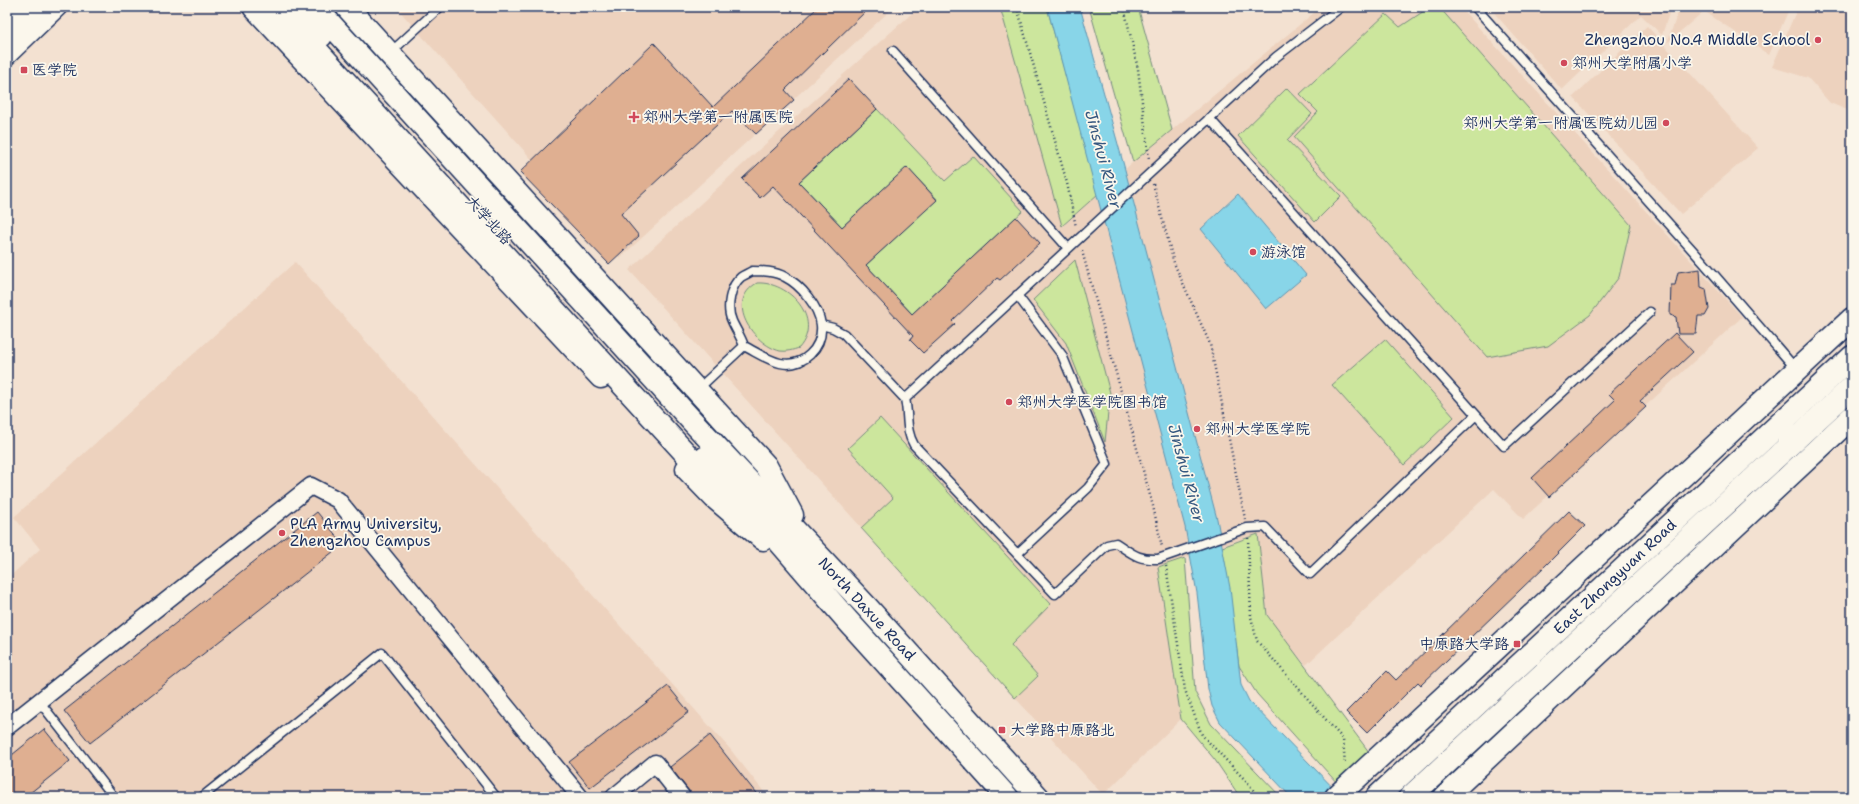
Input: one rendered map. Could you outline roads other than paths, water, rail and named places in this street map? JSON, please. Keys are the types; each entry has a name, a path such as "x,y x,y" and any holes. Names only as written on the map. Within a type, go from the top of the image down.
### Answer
{"main road":[{"path":"7,10 10,7"},
{"path":"7,35 35,7"},
{"path":"254,7 715,498 764,539"},
{"path":"277,7 764,539 848,620"},
{"name":"大学北路","path":"295,7 689,428"},
{"name":"大学北路","path":"315,7 689,428"},
{"path":"328,7 558,256 792,515 866,606"},
{"path":"347,7 766,466 792,515"},
{"path":"1345,789 1852,319"},
{"name":"East Zhongyuan Road","path":"1377,797 1852,357"},
{"name":"East Zhongyuan Road","path":"1410,797 1852,387"},
{"path":"1445,797 1852,418"},
{"name":"North Daxue Road","path":"689,428 866,606 1038,797"},
{"name":"North Daxue Road","path":"689,428 848,620 1007,797"}],"street":[{"path":"7,57 59,7"},
{"path":"7,727 310,486 338,500 580,797"},
{"path":"614,797 655,763 682,797"}],"lane":[{"path":"390,54 440,7"},
{"path":"905,399 1276,57 1342,7"},
{"path":"1475,7 1704,262 1797,370"},
{"path":"893,52 1068,248"},
{"path":"1209,118 1504,446 1650,312"},
{"path":"752,271 763,271 786,277 808,298 817,313 821,325 819,339 815,349 807,359 795,363 782,364 768,359 744,346 739,332 732,320 729,306 734,287 741,278 752,271"},
{"path":"1017,295 1062,355 1107,464 1088,488 1017,554"},
{"path":"821,325 844,334 905,399 908,410 908,434 914,444 1055,594 1107,545 1116,543 1135,556 1145,559 1164,557 1247,528 1265,527 1310,574 1476,415"},
{"path":"697,390 744,346"},
{"path":"202,797 382,653 496,797"},
{"path":"39,701 114,797"}],"water":[{"name":"Jinshui River","path":"1047,7 1080,7 1124,166 1217,519 1230,588 1241,685 1249,701 1342,797 1291,797 1220,722 1212,706 1208,689 1197,593 1185,527"},
{"name":"游泳馆","path":"1238,194 1306,275 1266,309 1201,229"}],"place":[{"name":"Zhengzhou No.4 Middle School","path":"1818,40"},
{"name":"郑州大学附属小学","path":"1564,63"},
{"name":"医学院","path":"24,70"},
{"name":"郑州大学第一附属医院","path":"634,117"},
{"name":"郑州大学第一附属医院幼儿园","path":"1666,123"},
{"name":"游泳馆","path":"1253,252"},
{"name":"郑州大学医学院图书馆","path":"1009,402"},
{"name":"郑州大学医学院","path":"1197,429"},
{"name":"PLA Army University, Zhengzhou Campus","path":"282,533"},
{"name":"中原路大学路","path":"1517,644"},
{"name":"大学路中原路北","path":"1002,730"}]}
